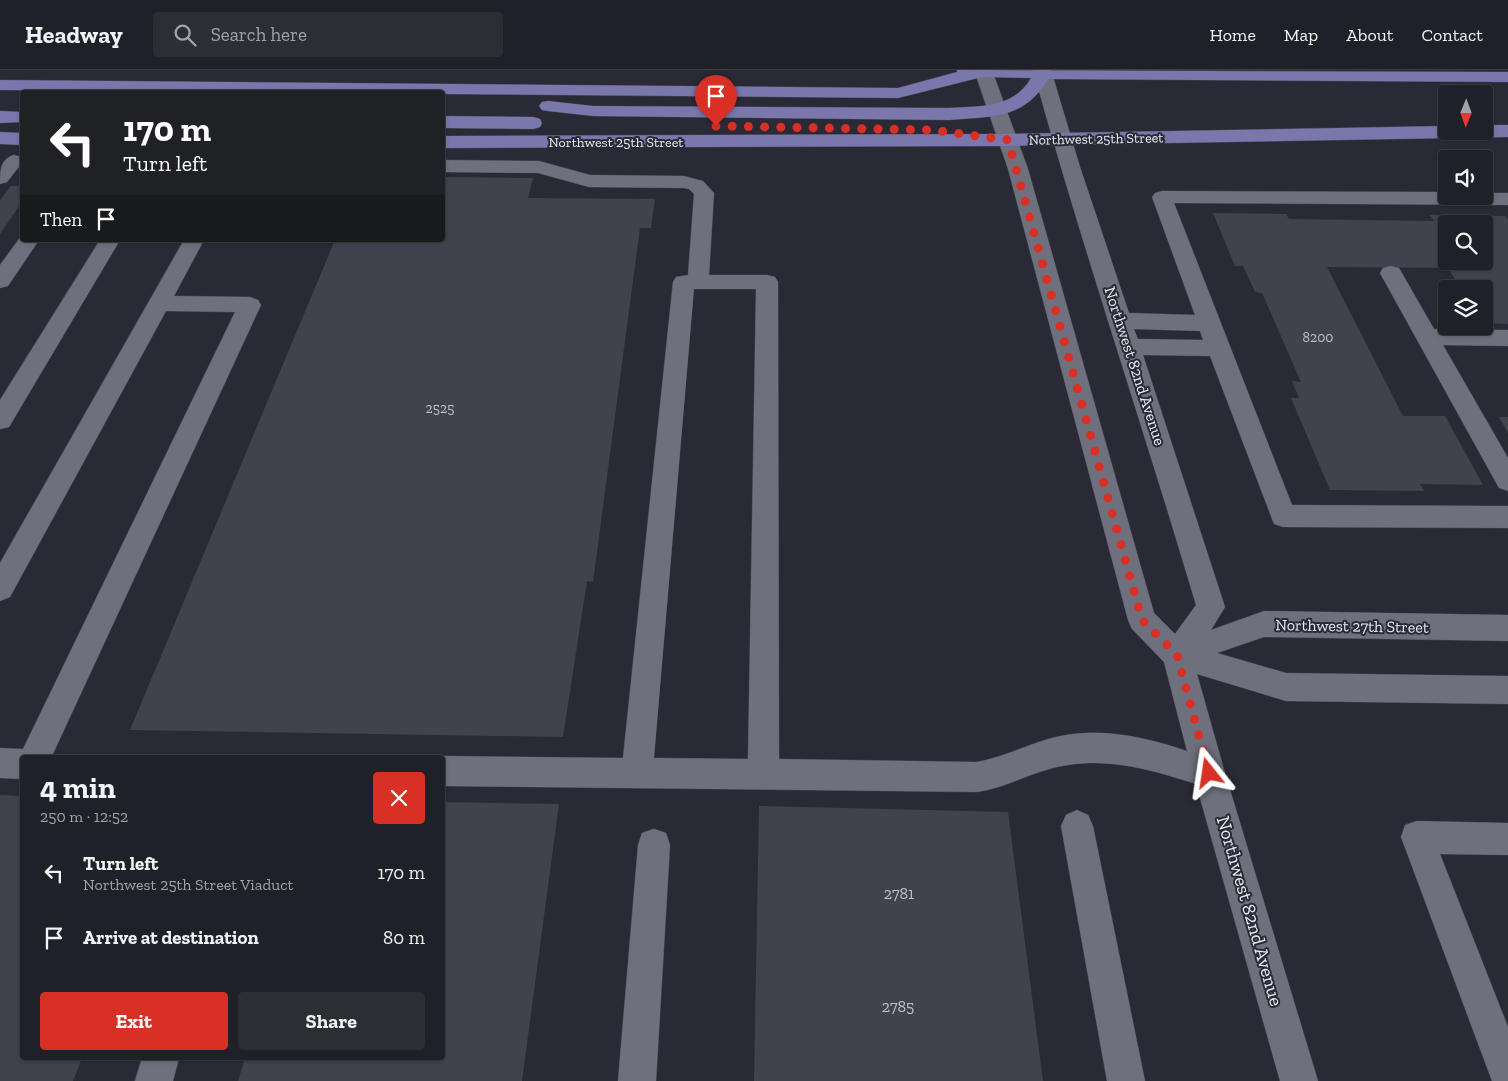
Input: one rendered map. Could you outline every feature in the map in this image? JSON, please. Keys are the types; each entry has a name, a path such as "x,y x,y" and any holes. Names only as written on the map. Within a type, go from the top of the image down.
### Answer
{"main road":[{"path":"940,70 1483,73 1508,77"},
{"path":"0,86 898,93 983,70"},
{"path":"445,105 562,106 593,111 928,114 997,109 1015,104 1028,95 1042,72"},
{"path":"0,101 20,101"},
{"path":"520,123 593,111"},
{"path":"0,117 20,118"},
{"path":"445,122 932,130 1008,140"},
{"path":"1493,131 1508,131"},
{"name":"Northwest 25th Street","path":"445,142 1008,140 1438,132"},
{"path":"0,138 20,139"}],"street":[{"name":"Northwest 82nd Avenue","path":"983,70 1008,140 1142,620 1177,655 1209,773 1299,1081"},
{"name":"Northwest 82nd Avenue","path":"1042,72 1070,167 1211,607 1177,655"},
{"path":"0,178 12,161"},
{"path":"445,166 539,167 589,181 671,181 696,185 704,193 698,282"},
{"path":"1508,199 1162,197 1208,323 1283,516 1508,518"},
{"path":"0,281 28,242"},
{"path":"0,420 109,242"},
{"path":"0,589 193,242"},
{"path":"1391,273 1508,482"},
{"path":"637,773 684,282 767,282 762,775"},
{"path":"36,755 250,305 158,303"},
{"path":"1120,321 1208,323"},
{"path":"1426,337 1508,338"},
{"path":"1128,346 1218,348"},
{"name":"Northwest 27th Street","path":"1177,655 1264,624 1508,628"},
{"path":"1177,655 1286,687 1508,690"},
{"path":"445,771 976,778 988,776 1054,752 1094,747 1154,755 1209,773"},
{"path":"0,763 20,764"},
{"path":"1077,826 1126,1081"},
{"path":"1508,839 1417,838 1508,1074"},
{"path":"637,1081 654,845"},
{"path":"154,1081 160,1060"}],"building":[{"path":"445,177 533,178 528,198 655,199 651,228 640,228 593,582 587,581 563,737 130,730 334,242 445,242"},
{"path":"11,186 20,186 20,205 0,234 0,200"},
{"path":"1213,213 1286,214 1289,219 1434,221 1430,215 1438,215 1438,268 1327,267 1403,416 1445,416 1483,485 1420,484 1424,491 1330,490 1291,398 1299,398 1292,381 1301,382 1262,293 1255,292 1243,266 1235,266"},
{"path":"1493,216 1505,216 1508,220 1508,324 1493,323 1493,280 1455,280 1449,270 1493,270"},
{"path":"1499,417 1508,417 1508,433"},
{"path":"0,795 20,796 20,1060 81,1060 73,1081 0,1081"},
{"path":"445,802 559,804 522,1081 238,1081 244,1060 445,1060"},
{"path":"759,806 1008,812 1043,1081 754,1081"}],"route":[{"path":"716,126 932,130 1008,140 1018,169 1142,620 1177,655 1209,773"}]}
